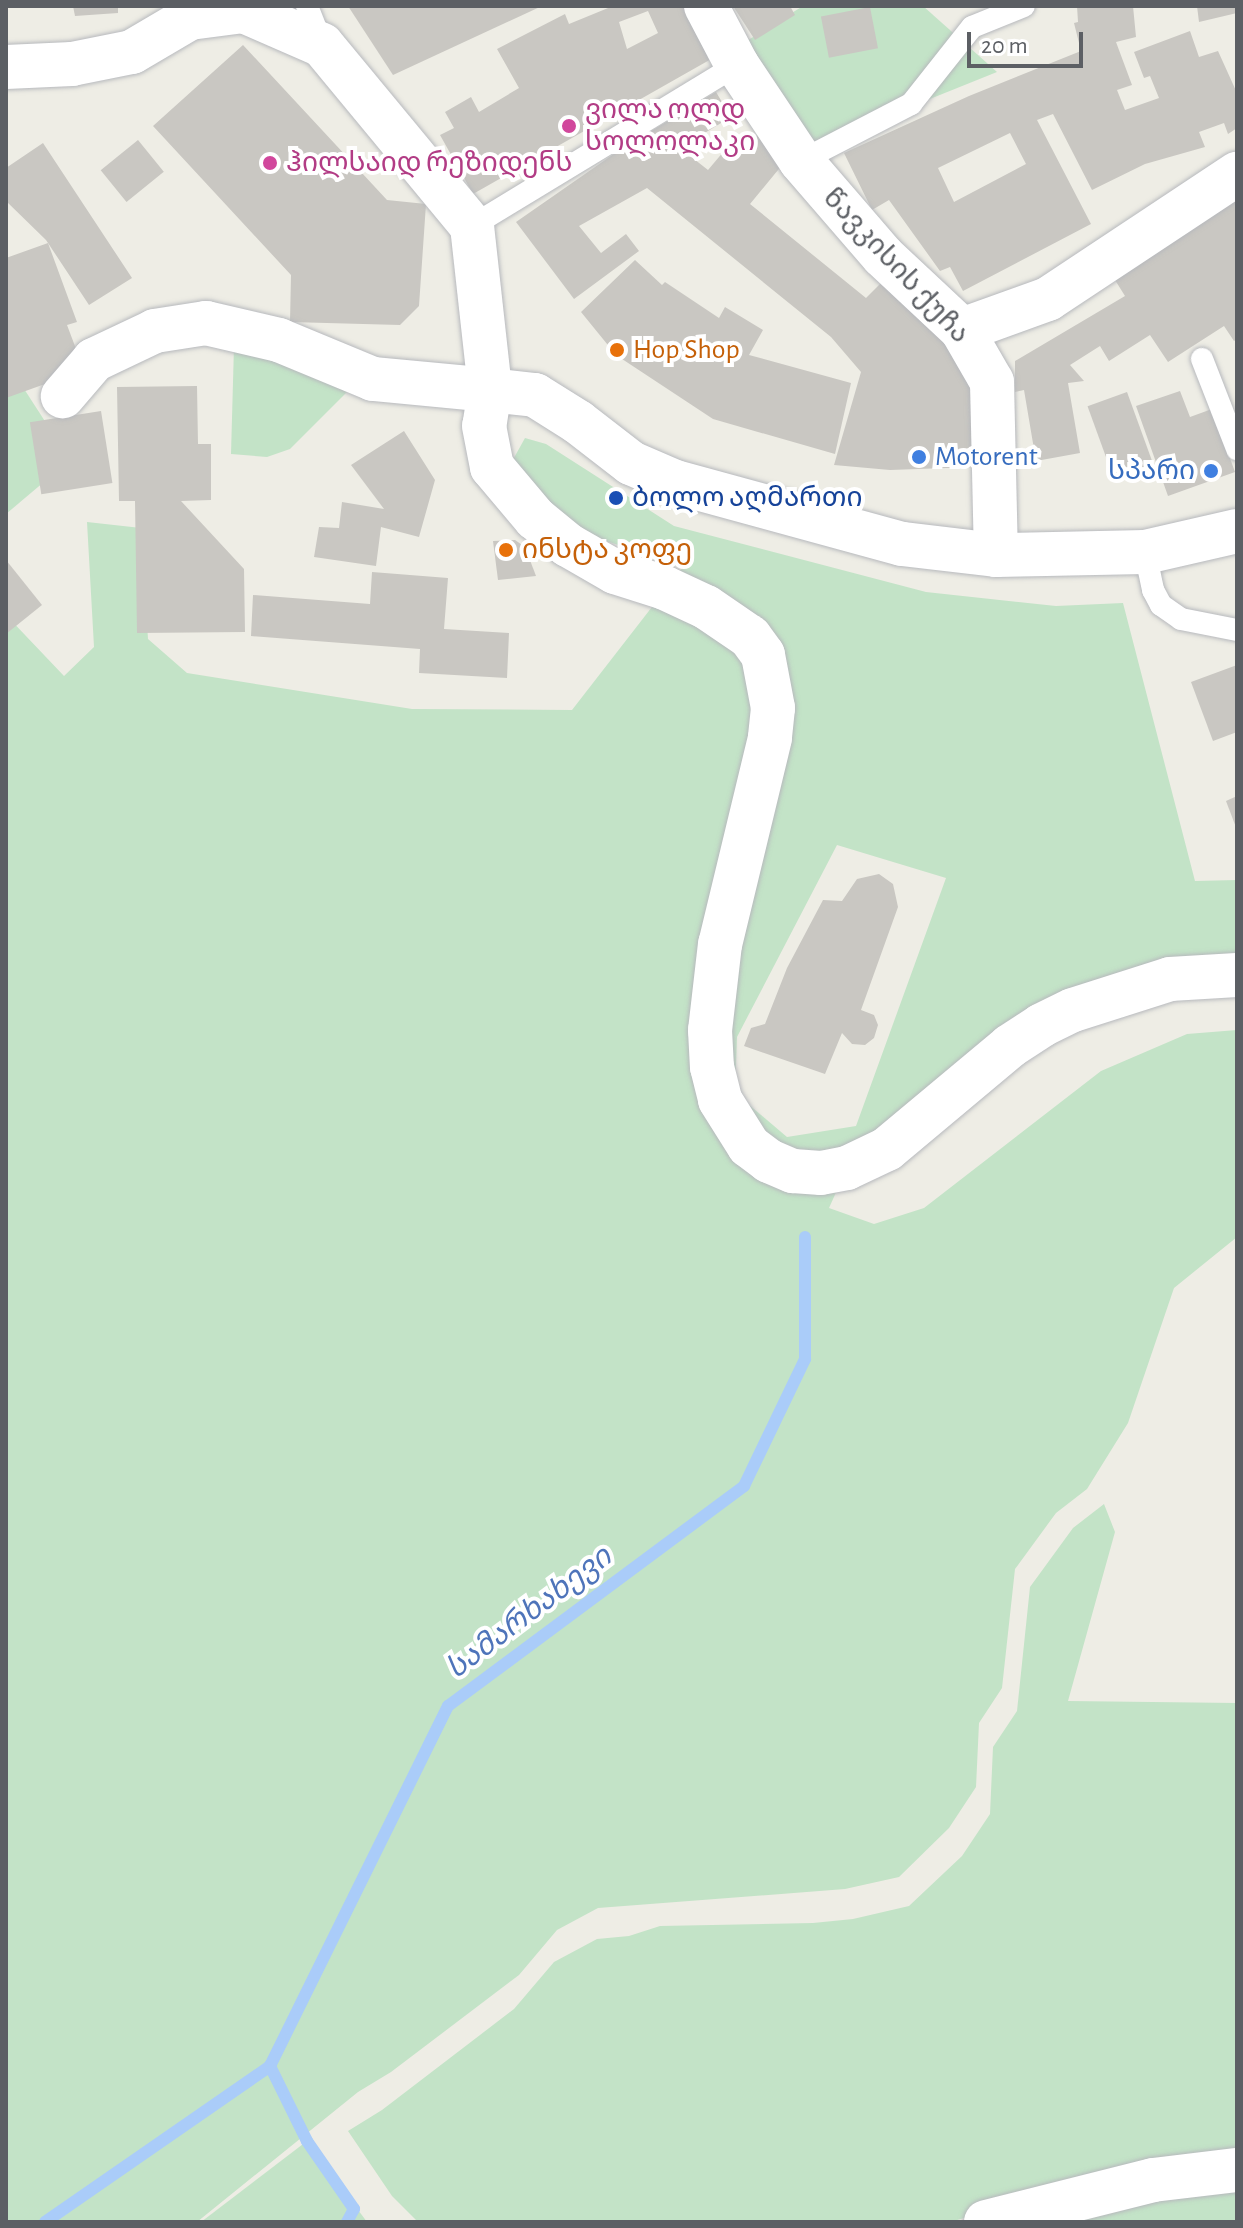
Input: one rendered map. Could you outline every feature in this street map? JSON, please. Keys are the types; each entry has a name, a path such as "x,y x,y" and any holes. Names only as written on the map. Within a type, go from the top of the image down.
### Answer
{"main road":[{"name":"წავკისის ქუჩა","path":"706,6 737,65 801,161 883,256 962,330 992,382 996,555"},
{"path":"6,67 72,64 132,52 190,18 244,11 314,26 472,226 490,390 484,426 492,467 535,518 568,545 615,572 665,588 706,607 750,637 763,655 773,708 770,738 720,944 710,1030 712,1067 720,1100 749,1146 769,1161 793,1171 821,1173 847,1168 887,1149 1010,1046 1042,1025 1073,1010 1170,979 1237,975"},
{"path":"962,330 1048,299 1237,174"},
{"path":"63,396 94,360 155,331 206,323 279,340 373,379 535,395 631,463 675,482 902,544 996,555 1145,552 1237,531"},
{"path":"986,2222 1153,2180 1237,2170"}],"lane":[{"path":"801,161 911,104 972,27 1024,6"},
{"path":"472,226 737,65"},
{"path":"1202,359 1237,449"},
{"path":"1145,552 1153,590 1161,605 1181,619 1237,630"}],"green space":[{"path":"803,6 923,6 997,72 808,148 737,47"},
{"path":"234,346 349,390 290,449 267,457 231,454"},
{"path":"6,361 70,460 6,514"},
{"path":"525,438 546,444 674,526 926,592 1056,606 1123,603 1195,881 1237,880 1237,975 1123,993 847,1168 829,1208 874,1224 924,1208 1101,1071 1187,1034 1237,1030 1237,1237 1174,1288 1128,1423 1087,1489 1056,1513 1015,1569 1002,1688 979,1723 976,1787 949,1828 899,1877 845,1889 598,1908 557,1930 519,1975 391,2072 358,2092 197,2222 6,2222 6,615 64,676 94,647 87,522 141,528 148,639 187,673 412,709 572,710 683,567 574,530 510,465","holes":["837,845 946,878 856,1126 787,1137 735,1093 737,1037"]},
{"path":"1104,1504 1115,1532 1068,1701 1237,1703 1237,2158 1029,2200 950,2222 418,2222 392,2196 348,2131 382,2110 514,2009 554,1962 597,1939 629,1936 660,1926 813,1923 853,1919 909,1906 962,1856 990,1814 993,1747 1017,1711 1030,1587 1073,1528"},
{"path":"307,2141 367,2222 201,2222"},
{"path":"1237,2170 1237,2222 986,2222"}],"building":[{"path":"73,6 118,6 118,13 75,16"},
{"path":"348,6 542,6 393,75"},
{"path":"613,6 689,6 713,58 473,194 440,135 454,128 445,112 471,97 479,112 519,88 497,49 565,14 569,24","holes":["648,11 658,33 627,49 619,22"]},
{"path":"733,6 790,6 795,15 755,40"},
{"path":"1077,6 1133,6 1136,37 1116,42 1132,85 1117,90 1125,110 1159,98 1150,76 1144,78 1134,52 1190,31 1199,57 1218,51 1237,93 1237,128 1228,134 1224,123 1199,132 1205,147 1145,164 1092,190 1053,114 1037,120 1091,224 963,291 950,267 940,271 889,200 872,210 844,153 969,96 1081,51 1074,23 1078,22","holes":["1010,133 1026,164 954,202 938,168"]},
{"path":"1197,6 1237,6 1237,13 1199,22"},
{"path":"870,7 878,48 829,58 821,17"},
{"name":"ჰილსაიდ რეზიდენს","path":"243,45 387,200 426,204 419,306 400,325 290,322 291,275 153,126"},
{"path":"716,92 731,117 680,148 708,170 735,138 747,148 766,125 792,153 750,204 866,298 892,272 970,375 974,467 890,470 834,465 861,372 831,337 647,188 579,226 601,253 626,234 639,251 574,299 516,222 618,151"},
{"path":"138,140 164,172 126,202 101,170"},
{"path":"43,143 132,278 89,305 46,240 6,201 6,168"},
{"path":"1237,197 1237,339 1234,341 1224,326 1168,362 1150,335 1109,361 1100,346 1070,365 1084,381 1068,383 1080,453 1036,461 1024,390 1015,392 1015,361 1125,296 1115,280"},
{"path":"48,243 77,322 67,325 84,370 6,398 6,258"},
{"path":"635,260 662,285 665,282 719,318 725,307 763,330 749,355 851,383 835,454 713,419 616,355 581,312"},
{"path":"197,386 198,444 211,444 211,500 181,501 244,569 245,632 137,633 135,501 119,501 117,387"},
{"path":"1180,391 1190,417 1212,409 1235,472 1168,496 1136,406"},
{"path":"1127,392 1153,463 1114,478 1088,406"},
{"path":"101,411 112,483 41,494 30,422"},
{"path":"404,431 435,480 419,537 381,527 376,566 314,557 319,527 339,528 342,502 384,509 351,465"},
{"path":"515,540 525,547 536,576 498,580 493,541"},
{"path":"6,560 42,605 6,634"},
{"path":"372,572 448,578 444,629 509,633 507,678 419,673 420,649 251,636 253,595 370,604"},
{"path":"1237,665 1237,732 1213,741 1191,682"},
{"path":"1237,796 1237,830 1226,801"},
{"path":"879,874 893,884 898,907 861,1010 874,1015 878,1025 874,1038 865,1045 852,1044 842,1033 825,1074 744,1046 751,1028 765,1024 787,968 823,900 842,901 857,879"}],"waterway":[{"name":"სამარხახევი","path":"347,2222 354,2209 307,2141 270,2066 448,1706 744,1486 805,1359 805,1237"},
{"path":"45,2222 270,2066"}],"place":[{"name":"ვილა ოლდ სოლოლაკი","path":"569,126"},
{"name":"ჰილსაიდ რეზიდენს","path":"270,163"},
{"name":"Hop Shop","path":"617,350"},
{"name":"Motorent","path":"919,457"},
{"name":"სპარი","path":"1211,471"},
{"name":"ბოლო აღმართი","path":"616,498"},
{"name":"ინსტა კოფე","path":"506,550"}]}
